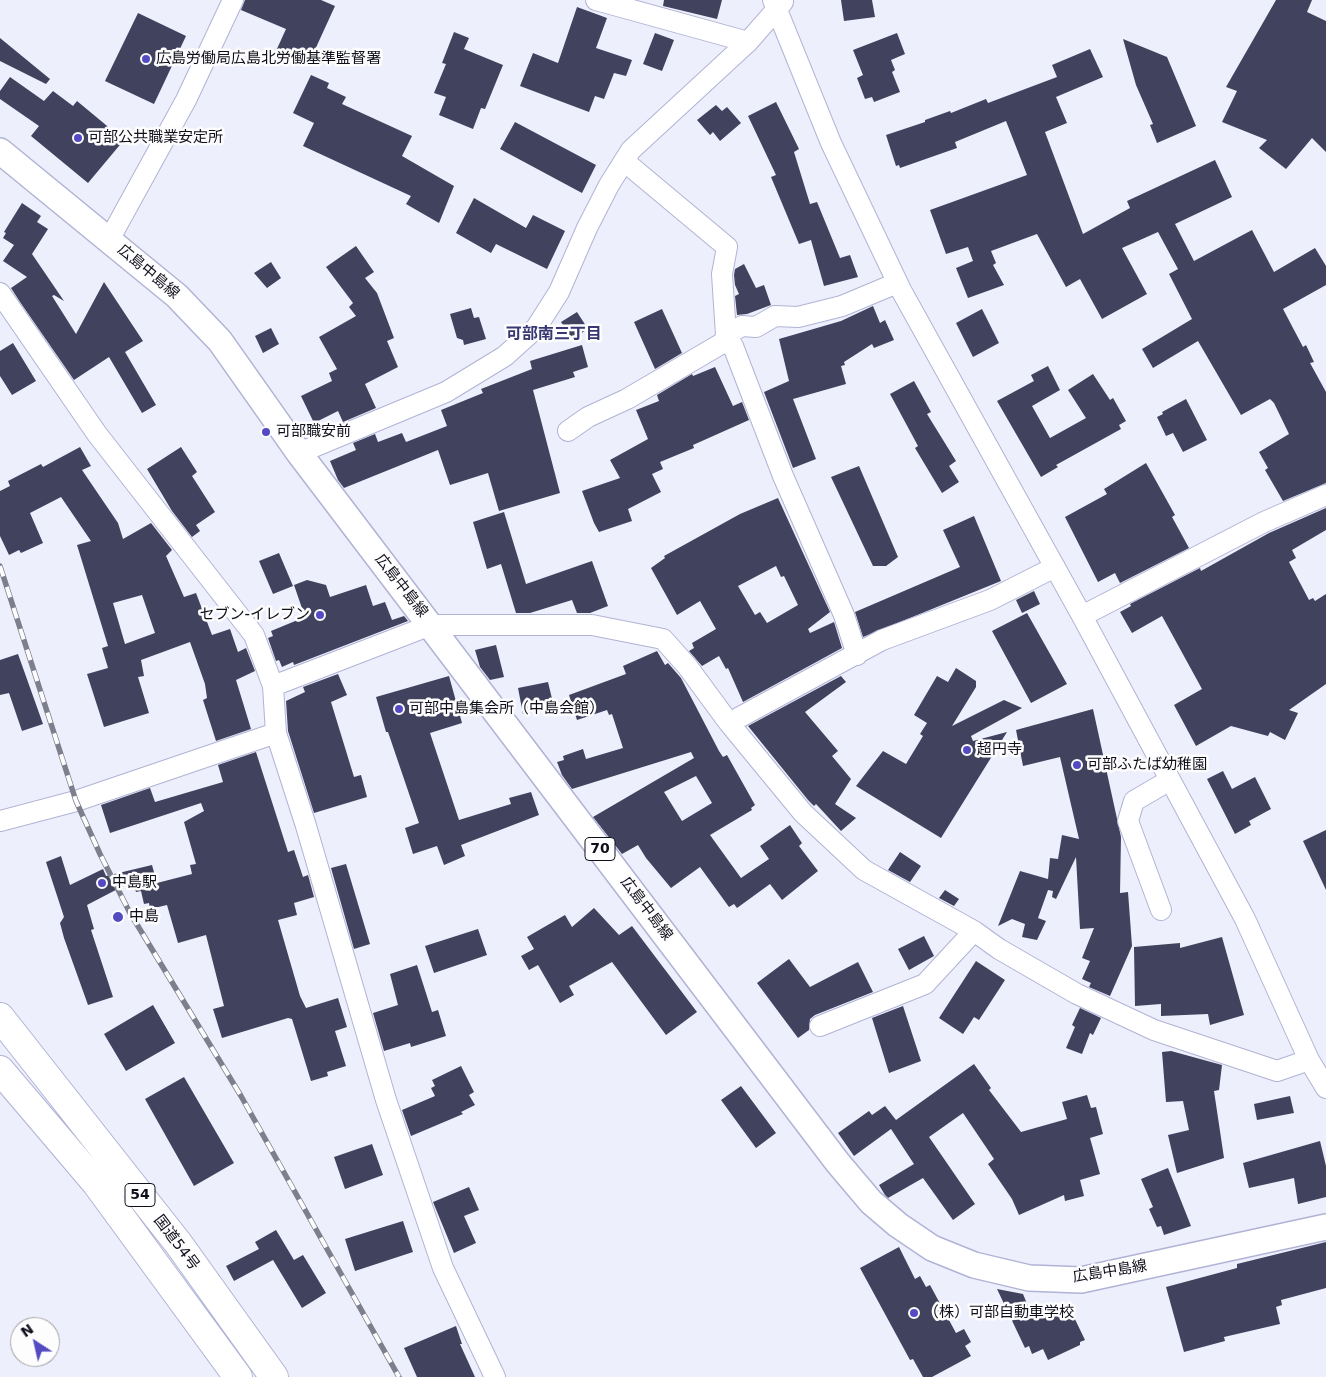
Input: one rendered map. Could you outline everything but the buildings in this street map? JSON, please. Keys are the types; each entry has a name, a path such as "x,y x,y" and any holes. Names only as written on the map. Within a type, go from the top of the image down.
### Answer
{"highway":[{"name":"国道54号","path":"0,1017 178,1243 274,1377"},
{"name":"国道54号","path":"0,1070 96,1183 238,1377"}],"main road":[{"name":"広島中島線","path":"0,152 177,296 220,340 299,453 838,1163 871,1202 898,1225 932,1248 974,1266 1029,1278 1081,1280 1326,1227"}],"street":[{"path":"109,240 186,100 233,0"},
{"path":"596,0 748,42"},
{"path":"299,453 446,392 505,356 536,328 559,292 591,219 631,150 748,42 778,3"},
{"path":"778,3 831,142 897,283 1082,616 1245,919 1309,1060 1326,1088"},
{"path":"624,161 728,247 722,274 725,339 733,346 783,476 844,615 857,655"},
{"path":"568,431 588,417 627,399 725,339 742,326 756,327 775,316 798,318 842,306 897,283"},
{"path":"0,293 97,434 254,635 273,686 276,733 306,826 386,1100 443,1268 495,1377"},
{"path":"1082,616 1264,522 1326,495"},
{"path":"729,723 882,640 990,600 1055,567"},
{"path":"273,686 431,625 592,625 663,639 687,666 729,723 803,813 864,870 974,931 1000,949 1077,994 1154,1030 1277,1071 1309,1060"},
{"path":"0,821 76,801 276,733"},
{"path":"1161,910 1128,821 1134,802 1170,780"},
{"path":"820,1026 925,984 974,931"}],"railway":[{"path":"0,566 76,801 100,854 130,913 241,1096 399,1377"}],"place":[{"name":"広島労働局広島北労働基準監督署","path":"146,59"},
{"name":"可部公共職業安定所","path":"78,138"},
{"name":"可部職安前","path":"266,432"},
{"name":"セブン-イレブン","path":"320,615"},
{"name":"可部中島集会所（中島会館）","path":"399,709"},
{"name":"超円寺","path":"967,750"},
{"name":"可部ふたば幼稚園","path":"1077,765"},
{"name":"中島駅","path":"102,883"},
{"name":"中島","path":"118,917"},
{"name":"（株）可部自動車学校","path":"914,1313"}],"district":[{"name":"可部南三丁目","path":"554,335"}]}
